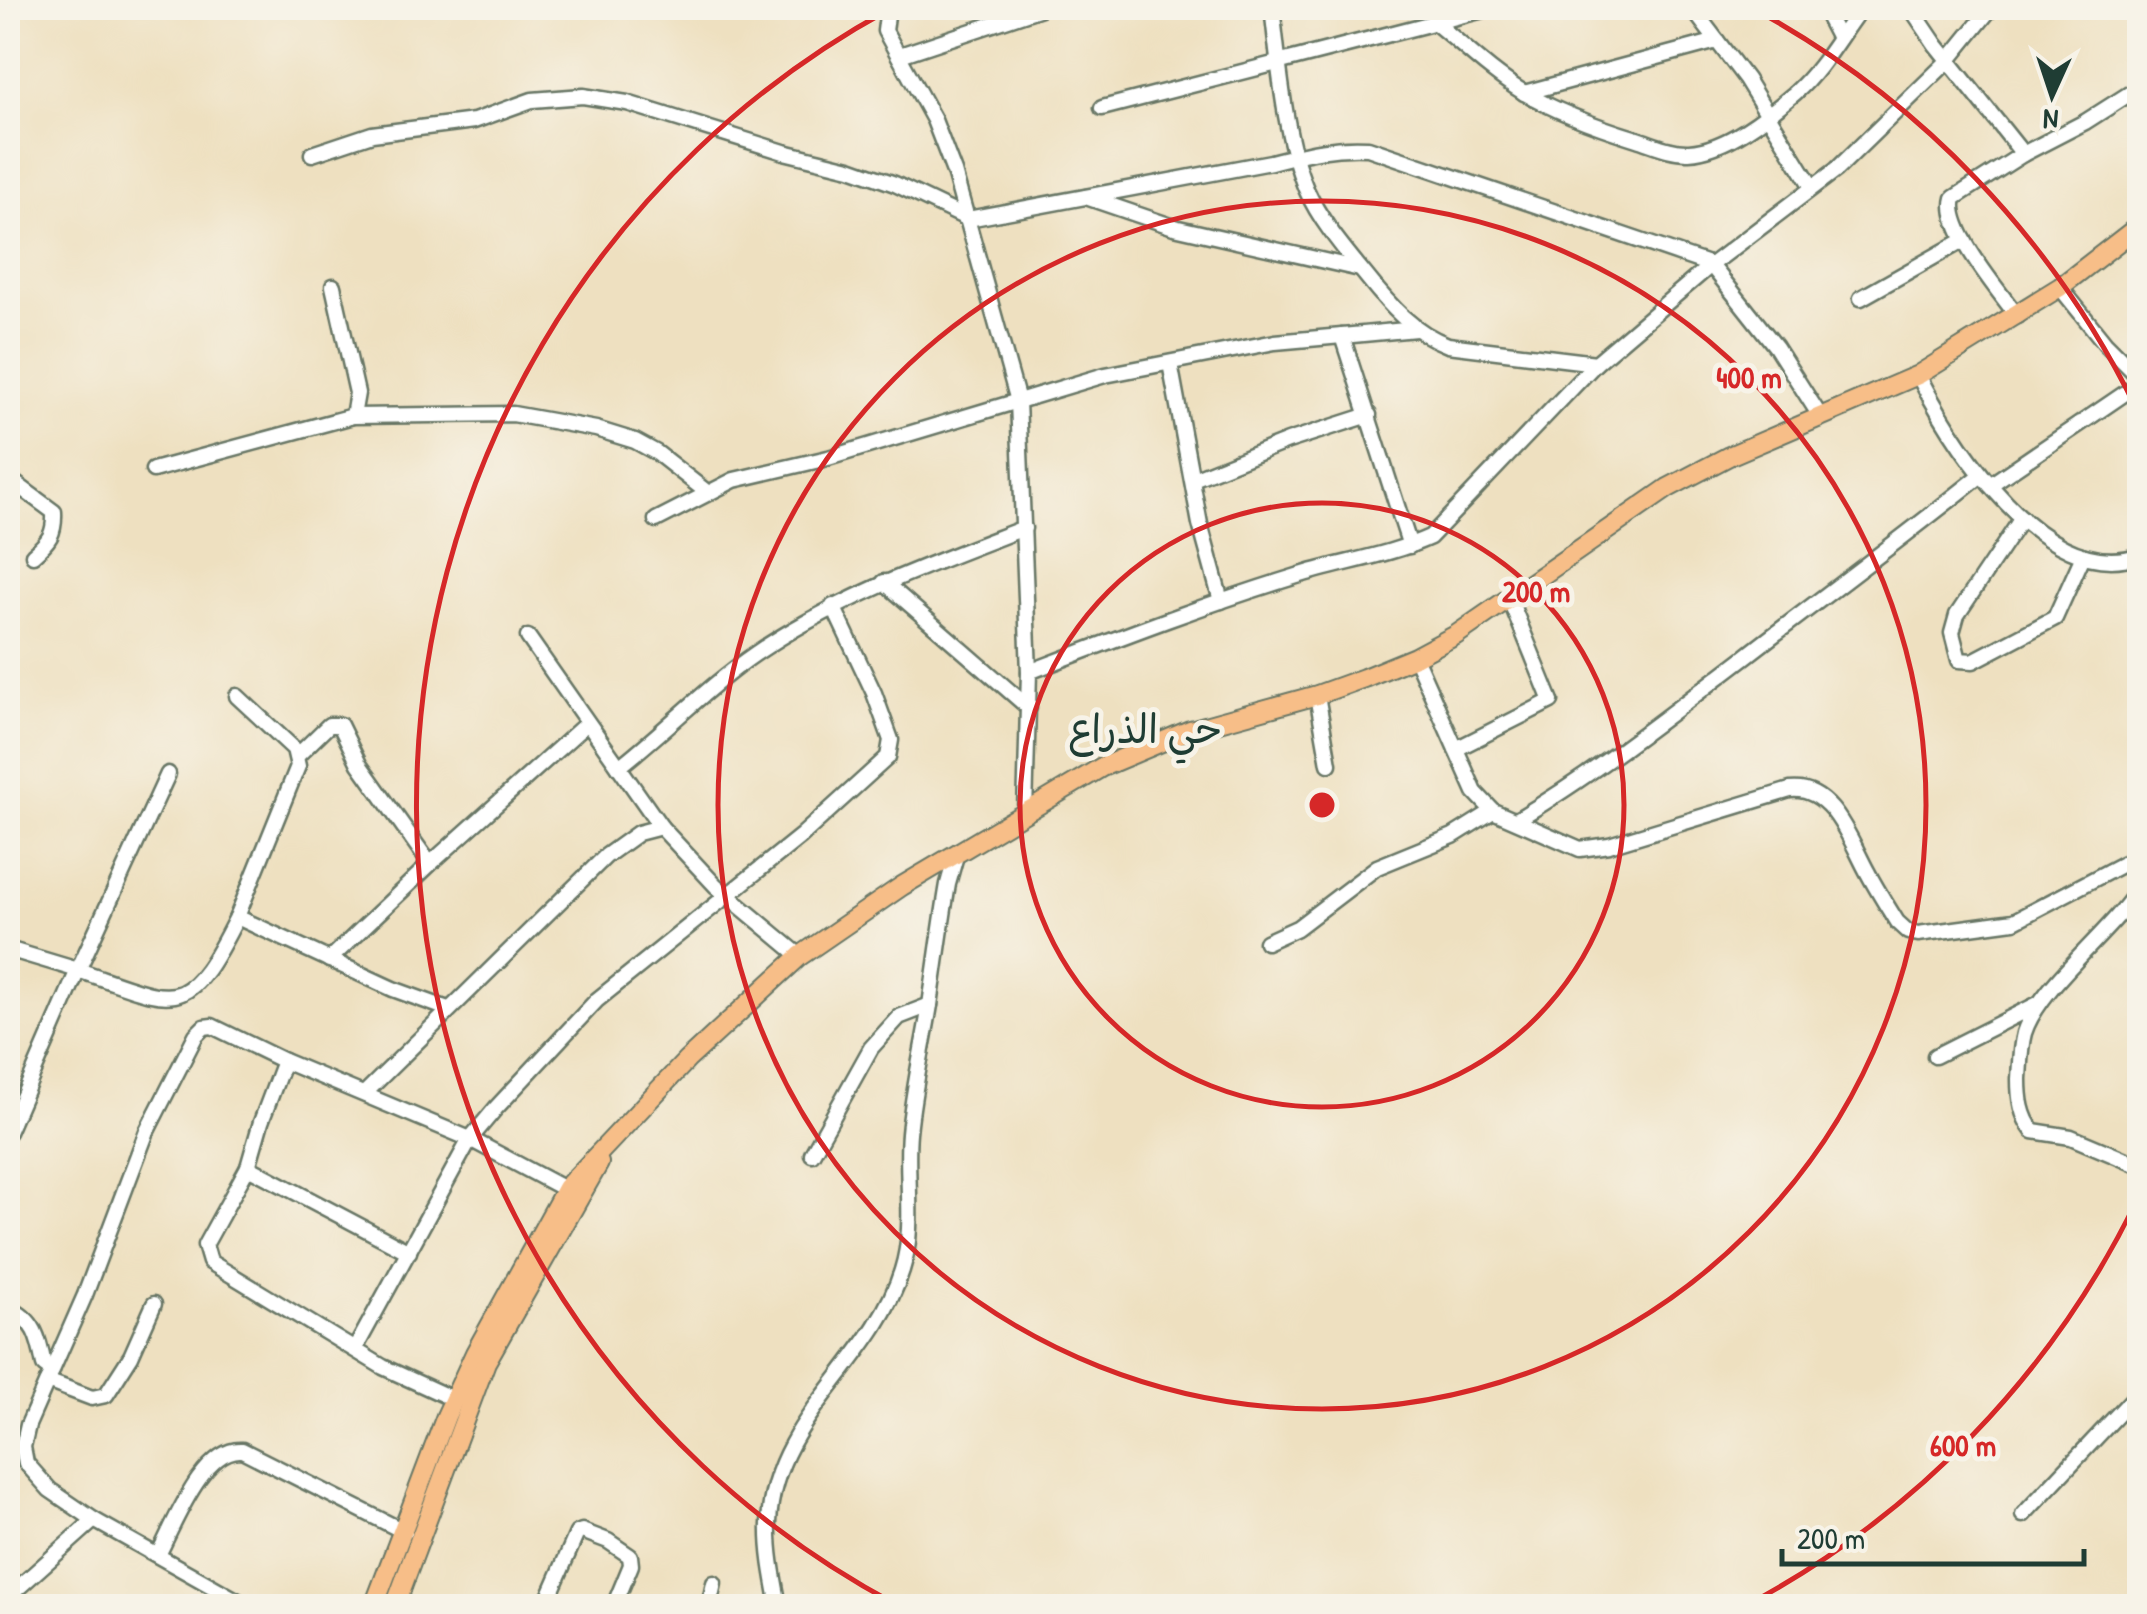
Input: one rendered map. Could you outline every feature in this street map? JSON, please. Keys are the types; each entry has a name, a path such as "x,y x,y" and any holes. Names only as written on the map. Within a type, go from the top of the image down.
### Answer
{"main road":[{"path":"374,1606 475,1353 573,1194 609,1145 688,1060 800,956 855,916 1068,784 1146,746 1317,694 1415,657 1456,636 1668,488 1729,456 1918,375 2017,316 2140,226"},
{"path":"395,1606 481,1374 573,1194"}],"street":[{"path":"888,8 885,31 934,120 968,219 1018,402 1029,672 1026,812"},
{"path":"1272,8 1278,61 1307,191 1318,214 1388,304 1416,329 1448,345 1596,362"},
{"path":"1102,108 1491,8"},
{"path":"1692,8 1769,113 1812,187"},
{"path":"1823,8 1838,37"},
{"path":"1433,21 1524,93 1598,127 1689,152 1726,140 1769,113 1813,74 1861,8"},
{"path":"1911,8 2023,154"},
{"path":"1029,672 1221,600 1430,537 1596,362 1871,138 1948,60 1992,8"},
{"path":"900,55 1031,9"},
{"path":"1524,93 1718,41"},
{"path":"2017,316 1964,240 1952,216 1954,198 2140,86"},
{"path":"312,154 372,134 474,121 532,100 607,98 874,176 968,219 1339,146 1368,148 1711,265 1776,347 1820,416"},
{"path":"1085,197 1174,227 1360,269"},
{"path":"1861,298 1964,240"},
{"path":"334,286 357,392 354,416"},
{"path":"1516,820 1669,715 1985,480 2140,381 2060,287"},
{"path":"656,520 734,480 828,458 1104,375 1275,342 1416,329"},
{"path":"1342,336 1410,546"},
{"path":"1170,363 1200,524 1221,600"},
{"path":"1918,375 1937,411 1985,480 2022,518 2083,556 2120,560 2140,555"},
{"path":"154,470 354,416 513,414 596,429 635,442 657,453 708,494"},
{"path":"1193,479 1288,441 1369,415"},
{"path":"8,478 54,512 55,530 34,555"},
{"path":"2022,518 1957,614 1952,634 1960,660 1973,661 2054,618 2083,556"},
{"path":"619,767 752,656 833,606 1024,528"},
{"path":"884,582 1029,708"},
{"path":"1456,749 1552,701 1510,600"},
{"path":"355,1349 470,1139 597,1000 874,772 891,748 874,693 833,606"},
{"path":"528,638 661,827 728,896 800,956"},
{"path":"1415,657 1475,792 1493,811 1570,845 1591,848 1790,790 1805,790 1835,813 1897,922 1913,934 2014,921 2140,855"},
{"path":"1317,694 1329,764"},
{"path":"8,948 158,997 178,996 201,980 237,917 298,766 297,756 286,739 238,696"},
{"path":"329,960 586,724"},
{"path":"297,756 329,726 340,725 359,764 430,864"},
{"path":"8,1132 168,774"},
{"path":"1266,942 1296,928 1377,867 1452,836 1493,811"},
{"path":"365,1094 606,856 638,833 661,827"},
{"path":"779,1606 769,1524 782,1462 798,1429 870,1337 902,1269 908,1239 908,1138 948,884 957,852"},
{"path":"2140,887 2117,920 2075,962 2027,1026 2021,1048 2019,1089 2026,1120 2038,1133 2072,1136 2140,1166"},
{"path":"237,917 448,1009"},
{"path":"1935,1056 2043,1002"},
{"path":"812,1154 870,1048 899,1018 930,1004"},
{"path":"246,1606 94,1520 50,1490 30,1471 24,1455 28,1425 110,1231 147,1131 196,1035 204,1027 212,1026 284,1061 470,1139 573,1194"},
{"path":"284,1061 248,1167 204,1245 210,1262 400,1376 455,1400"},
{"path":"248,1167 409,1252"},
{"path":"8,1308 35,1330 49,1376 92,1398 106,1396 131,1356 154,1304"},
{"path":"2023,1515 2140,1392"},
{"path":"158,1555 204,1471 214,1458 232,1449 242,1450 405,1532"},
{"path":"8,1597 94,1520"},
{"path":"545,1606 577,1533 582,1531 608,1541 630,1556 631,1565 614,1606"},
{"path":"709,1606 714,1583"}],"district":[{"name":"حي الذراع","path":"1145,728"}]}
